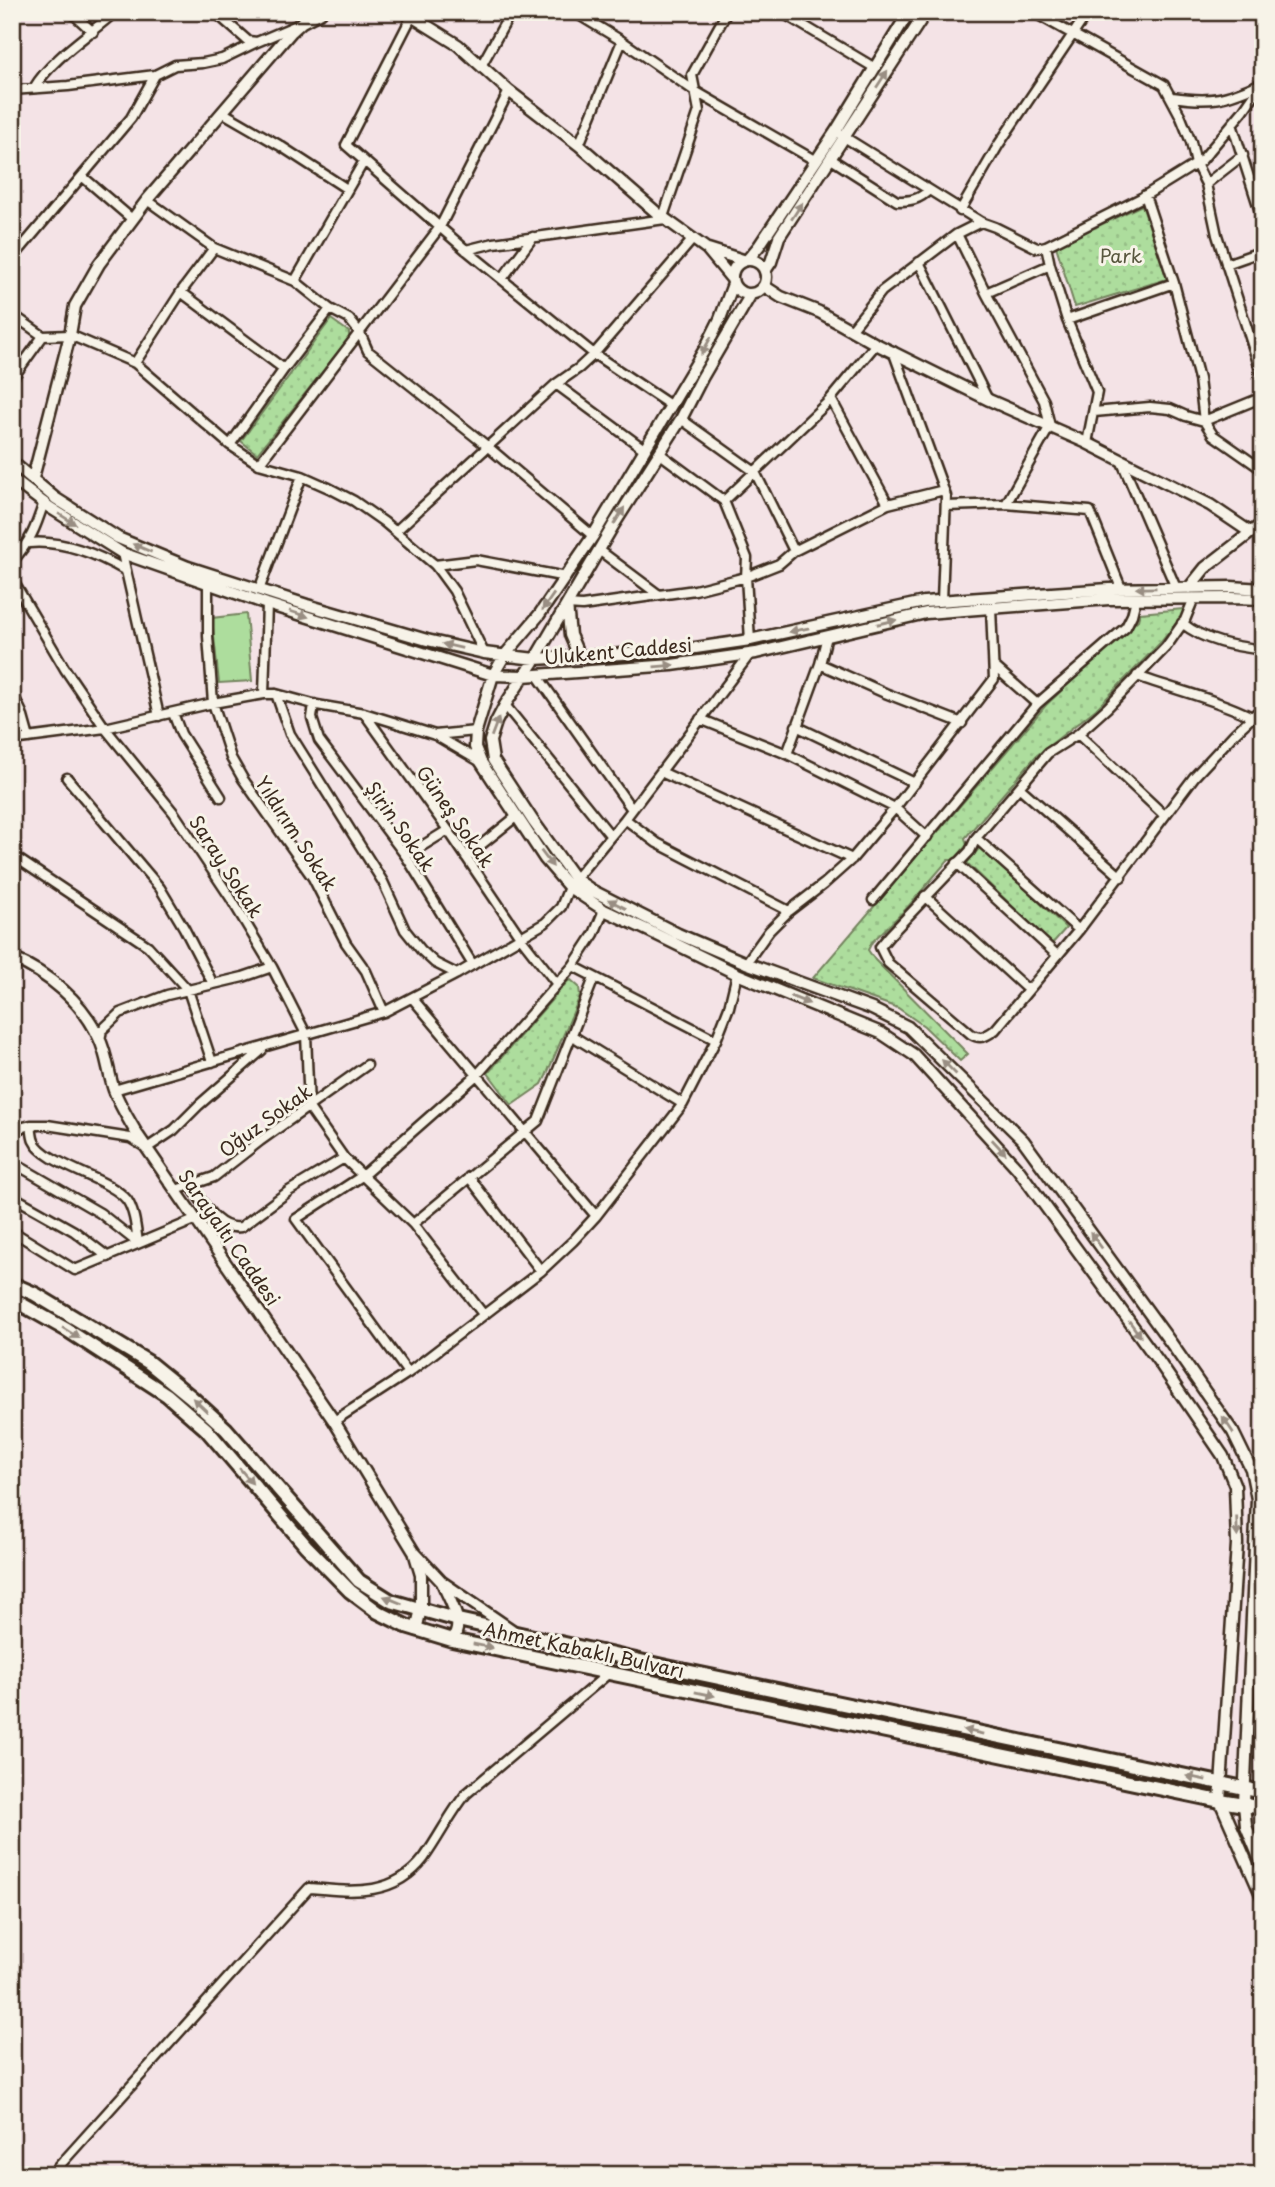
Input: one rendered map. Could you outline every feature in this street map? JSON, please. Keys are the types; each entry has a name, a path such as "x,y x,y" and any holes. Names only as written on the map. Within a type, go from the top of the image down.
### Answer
{"main road":[{"name":"Ahmet Kabaklı Bulvarı","path":"12,1284 35,1294 148,1362 191,1397 226,1429 359,1581 391,1601 458,1620 667,1667 1263,1792"},
{"name":"Ahmet Kabaklı Bulvarı","path":"12,1299 67,1330 167,1395 206,1429 306,1546 350,1591 378,1612 416,1630 609,1673 1263,1808"}],"street":[{"path":"71,12 93,32"},
{"path":"34,88 39,79 61,58 115,12"},
{"path":"215,12 248,41 257,42"},
{"path":"12,90 155,75 175,65 222,59 321,12"},
{"path":"481,66 511,12"},
{"path":"574,12 693,90 816,161"},
{"path":"664,218 699,111 692,75 727,12"},
{"path":"781,12 875,68"},
{"path":"670,405 594,354 466,250 346,145 409,14 458,45 509,91 579,145 664,218 707,249 740,292 751,294 764,286 765,271 779,237 831,159 875,68 909,12"},
{"path":"926,12 841,134 816,161 759,246 734,267 720,319 706,347 593,536 539,615 505,655 493,675 475,731 475,747 481,762 545,859 604,910 737,974 881,1033 914,1055 1018,1169 1159,1362 1223,1456 1235,1486 1237,1544 1220,1801 1263,1899"},
{"path":"1033,12 1164,85 1172,97 1206,184 1217,235 1263,377"},
{"path":"960,211 999,144 1088,12"},
{"path":"33,478 75,306 99,264 147,200 291,32 303,22"},
{"path":"579,145 622,41"},
{"path":"12,259 131,118 155,75"},
{"path":"841,134 960,211 1037,248 1046,246 1145,195 1196,164 1232,124 1263,82"},
{"path":"1172,97 1196,101 1227,98 1263,82"},
{"path":"259,464 440,227 509,91"},
{"path":"222,112 348,190"},
{"path":"1232,124 1263,221"},
{"path":"1206,184 1243,155"},
{"path":"831,159 897,201 921,198 929,190"},
{"path":"295,281 364,161"},
{"path":"83,177 132,219"},
{"path":"1251,184 1263,186"},
{"path":"1145,195 1174,283 1199,379 1204,421 1213,436 1263,470"},
{"path":"147,200 214,248 295,281 330,309 349,319 360,333 368,351 487,446 593,536"},
{"path":"466,250 494,243 664,218"},
{"path":"851,330 882,291 957,234 981,222"},
{"path":"957,234 1044,401 1050,426 1006,504"},
{"path":"502,279 533,237"},
{"path":"396,531 556,384 594,354 693,239"},
{"path":"1046,246 1067,320 1097,392 1087,443"},
{"path":"135,363 181,292 214,248"},
{"path":"707,249 758,262 765,271"},
{"path":"1226,264 1263,251"},
{"path":"919,262 989,400"},
{"path":"986,293 1050,265"},
{"path":"1067,320 1174,283"},
{"path":"764,286 781,297 819,312 876,344 989,400 1087,443 1210,505 1250,533"},
{"path":"181,292 284,369"},
{"path":"751,294 681,419 505,705 490,741 492,760 572,883 678,934 746,963 872,1009 908,1027 1023,1140 1233,1432 1251,1469 1257,1499 1244,1804 1246,1825 1263,1867"},
{"path":"230,445 330,309"},
{"path":"12,314 43,336 70,335 135,363 230,445 259,464 302,476 354,501 396,531 435,565 454,592 484,653"},
{"path":"12,379 43,336"},
{"path":"724,501 831,399 876,344"},
{"path":"893,351 946,496 942,601"},
{"path":"556,384 644,449"},
{"path":"1094,412 1150,407 1170,409 1204,421 1263,397"},
{"path":"831,399 888,504"},
{"path":"681,419 755,472 794,551"},
{"path":"659,453 724,501 747,558 750,640"},
{"path":"1121,460 1175,588"},
{"path":"12,462 55,498 118,538 188,567 427,640 484,653 535,659 675,651 750,640 924,602 1121,589 1263,589"},
{"path":"259,590 302,476"},
{"name":"Ulukent Caddesi","path":"12,479 122,553 267,604 493,675 523,676 672,665 750,654 926,613 1136,599 1263,599"},
{"path":"567,606 695,590 746,577 779,564 794,551 888,504 944,490"},
{"path":"12,562 29,543 44,502"},
{"path":"946,506 1006,504 1090,511 1121,589"},
{"path":"1189,588 1205,568 1263,523"},
{"path":"29,543 47,541 86,552 126,571"},
{"path":"599,550 659,595"},
{"path":"122,553 159,716"},
{"path":"435,565 476,560 566,577"},
{"name":"Saray Sokak","path":"12,579 65,669 105,728 174,813 230,897 272,967 306,1034"},
{"name":"Yıldırım Sokak","path":"208,583 208,636 213,703 231,758 313,878 346,943 366,971 384,1012"},
{"path":"1194,598 1185,620 1166,647 1107,708 1078,734 1048,753 976,838 970,851 880,947 881,953 888,963 976,1038 983,1038 995,1030 1079,930 1194,778 1263,708"},
{"path":"873,900 1037,704 1126,627 1136,599"},
{"path":"264,694 267,604"},
{"path":"567,606 570,635 579,656"},
{"path":"746,963 769,931 789,911 852,859 915,783 994,679 991,608"},
{"path":"1182,623 1208,639 1263,650"},
{"path":"787,754 820,664 827,636"},
{"path":"114,1090 384,1012 413,999 545,923 561,906 572,883 625,819 750,654"},
{"path":"820,664 962,723"},
{"path":"995,667 1037,704"},
{"path":"537,675 631,808"},
{"path":"1137,676 1230,706 1252,717"},
{"path":"12,692 22,713 29,738"},
{"path":"276,694 290,734 383,882 405,930 435,963 457,974"},
{"path":"12,740 105,728 213,703 276,694 364,713 435,735 481,762"},
{"name":"Şirin Sokak","path":"314,704 312,718 319,740 406,856 473,965"},
{"path":"505,705 610,835"},
{"path":"173,713 181,734 221,797"},
{"name":"Güneş Sokak","path":"364,713 521,938 557,984"},
{"path":"700,719 787,754 895,808 927,837"},
{"path":"796,726 915,783"},
{"path":"435,735 475,731"},
{"path":"1078,734 1164,815"},
{"path":"661,772 852,859"},
{"path":"67,778 160,888 213,984"},
{"path":"1020,788 1121,877"},
{"path":"466,857 517,816"},
{"path":"625,819 657,843 789,911"},
{"path":"406,856 448,830"},
{"path":"976,838 1079,930"},
{"path":"12,855 148,946 188,990 212,1062"},
{"path":"957,863 1057,955"},
{"path":"925,896 1028,990"},
{"path":"408,1374 296,1219 362,1176 478,1074 573,966 594,934 604,910"},
{"name":"Sarayaltı Caddesi","path":"12,958 41,973 64,990 91,1021 100,1040 114,1090 137,1134 334,1421 414,1552"},
{"path":"573,966 716,1040"},
{"path":"100,1040 102,1030 120,1013 167,995 272,967"},
{"path":"334,1421 408,1374 541,1271 596,1216 683,1104 716,1040 729,1007 737,974"},
{"path":"413,1224 538,1121 594,978"},
{"path":"413,999 596,1216"},
{"path":"306,1034 309,1108 344,1157 413,1224 483,1314"},
{"path":"571,1035 683,1104"},
{"path":"12,1130 32,1125 47,1125 130,1138 147,1148 174,1130 263,1049"},
{"name":"Oğuz Sokak","path":"176,1189 214,1177 367,1065"},
{"path":"32,1125 34,1143 41,1149 53,1158 120,1192 129,1203 138,1243"},
{"path":"191,1186 219,1223 234,1228 241,1227 289,1191 344,1157"},
{"path":"12,1162 100,1213 138,1243"},
{"path":"469,1177 541,1271"},
{"path":"12,1196 74,1231 108,1257"},
{"path":"12,1231 75,1270 197,1219"},
{"path":"414,1552 421,1575 421,1609 416,1630"},
{"path":"414,1552 442,1582 515,1632"},
{"path":"442,1582 458,1620 456,1635 452,1640"},
{"path":"51,2175 309,1888 357,1891 397,1883 422,1860 466,1794 609,1673"}],"green space":[{"name":"Park","path":"1142,205 1167,279 1075,307 1056,246"},
{"path":"331,319 349,332 349,338 257,454 241,441"},
{"path":"1183,609 1184,613 1161,642 1096,709 1036,756 965,838 967,845 954,860 948,860 906,909 872,942 868,950 968,1054 960,1061 924,1026 898,1008 813,978 1046,705 1138,620 1140,613"},
{"path":"246,614 252,681 219,683 212,618"},
{"path":"981,846 1066,928 1052,944 967,863"},
{"path":"571,980 579,987 580,996 546,1076 542,1084 512,1105 488,1073"}]}
